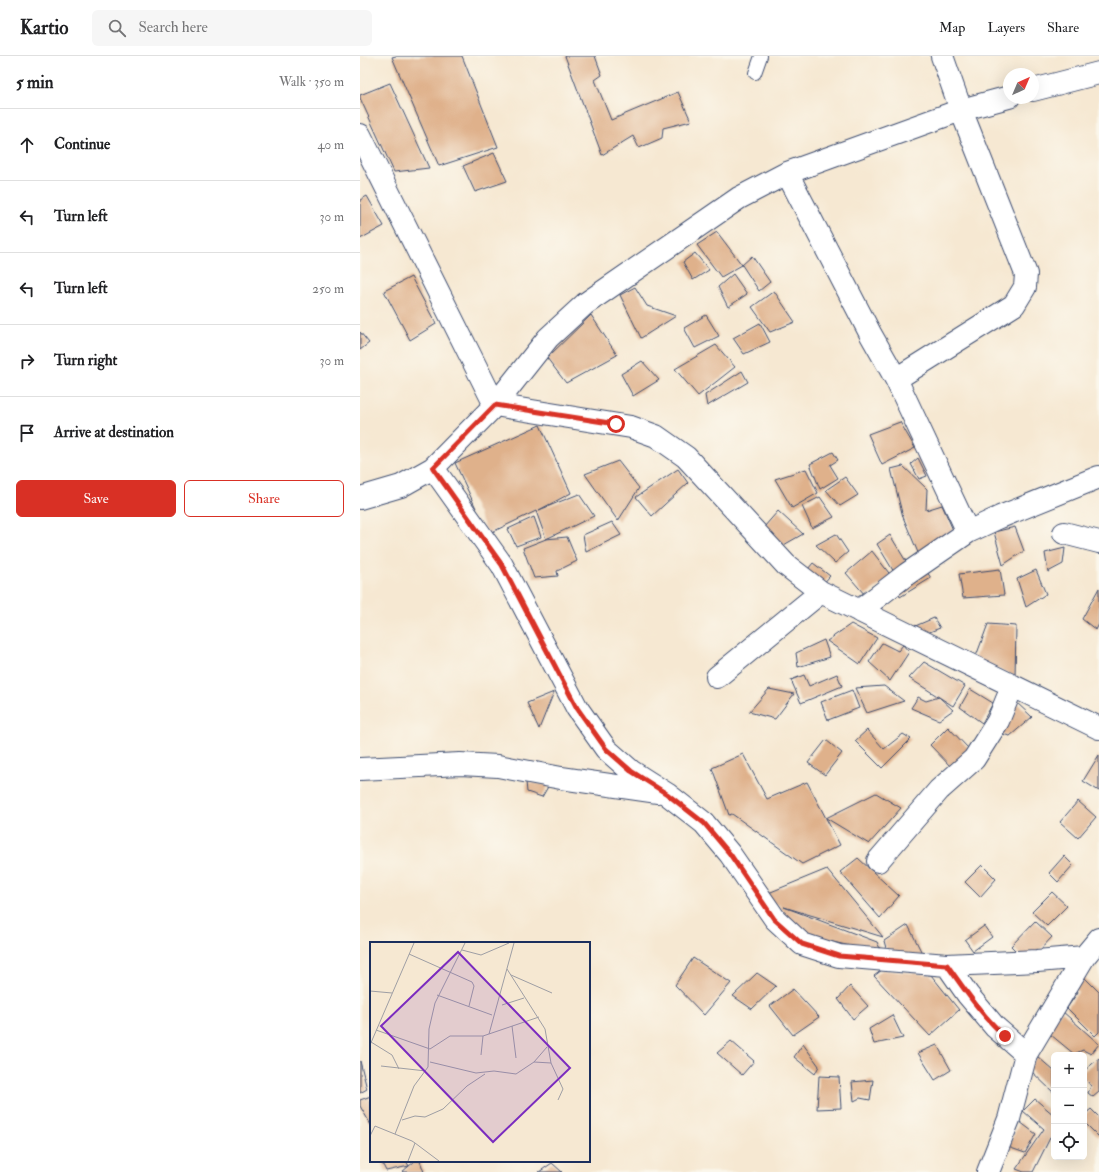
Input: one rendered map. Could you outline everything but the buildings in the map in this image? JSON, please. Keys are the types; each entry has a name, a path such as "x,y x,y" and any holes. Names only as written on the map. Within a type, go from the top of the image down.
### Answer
{"street":[{"path":"896,379 1014,305 1025,287 1026,274 961,110 942,56"},
{"path":"1039,88 1099,73"},
{"path":"363,494 401,486 433,468 495,405 548,338 585,304 739,198 787,173 961,110 1003,98"},
{"path":"360,135 495,405"},
{"path":"787,173 896,379 968,532"},
{"path":"495,405 624,426 656,436 686,457 786,565 821,592 1012,687 1099,728"},
{"path":"433,468 502,565 577,708 602,743 631,771 667,794 704,823 730,854 774,919 802,944 839,956 947,965 1037,961 1084,957"},
{"path":"859,611 907,574 968,532 1000,517 1099,477"},
{"path":"1064,532 1099,542"},
{"path":"717,677 821,592"},
{"path":"878,861 939,790 974,759 998,721 1012,687"},
{"path":"360,769 460,764 498,766 561,778 667,794"},
{"path":"988,1172 1009,1120 1026,1054 1084,957 1099,939"},
{"path":"947,965 968,995 995,1027 1026,1054"}],"lane":[{"path":"755,74 761,56"}],"route":[{"path":"616,424 495,405 433,468 502,565 577,708 606,749 631,771 667,794 704,823 730,854 774,919 802,944 839,956 947,965 968,995 995,1027 1005,1036"}]}
